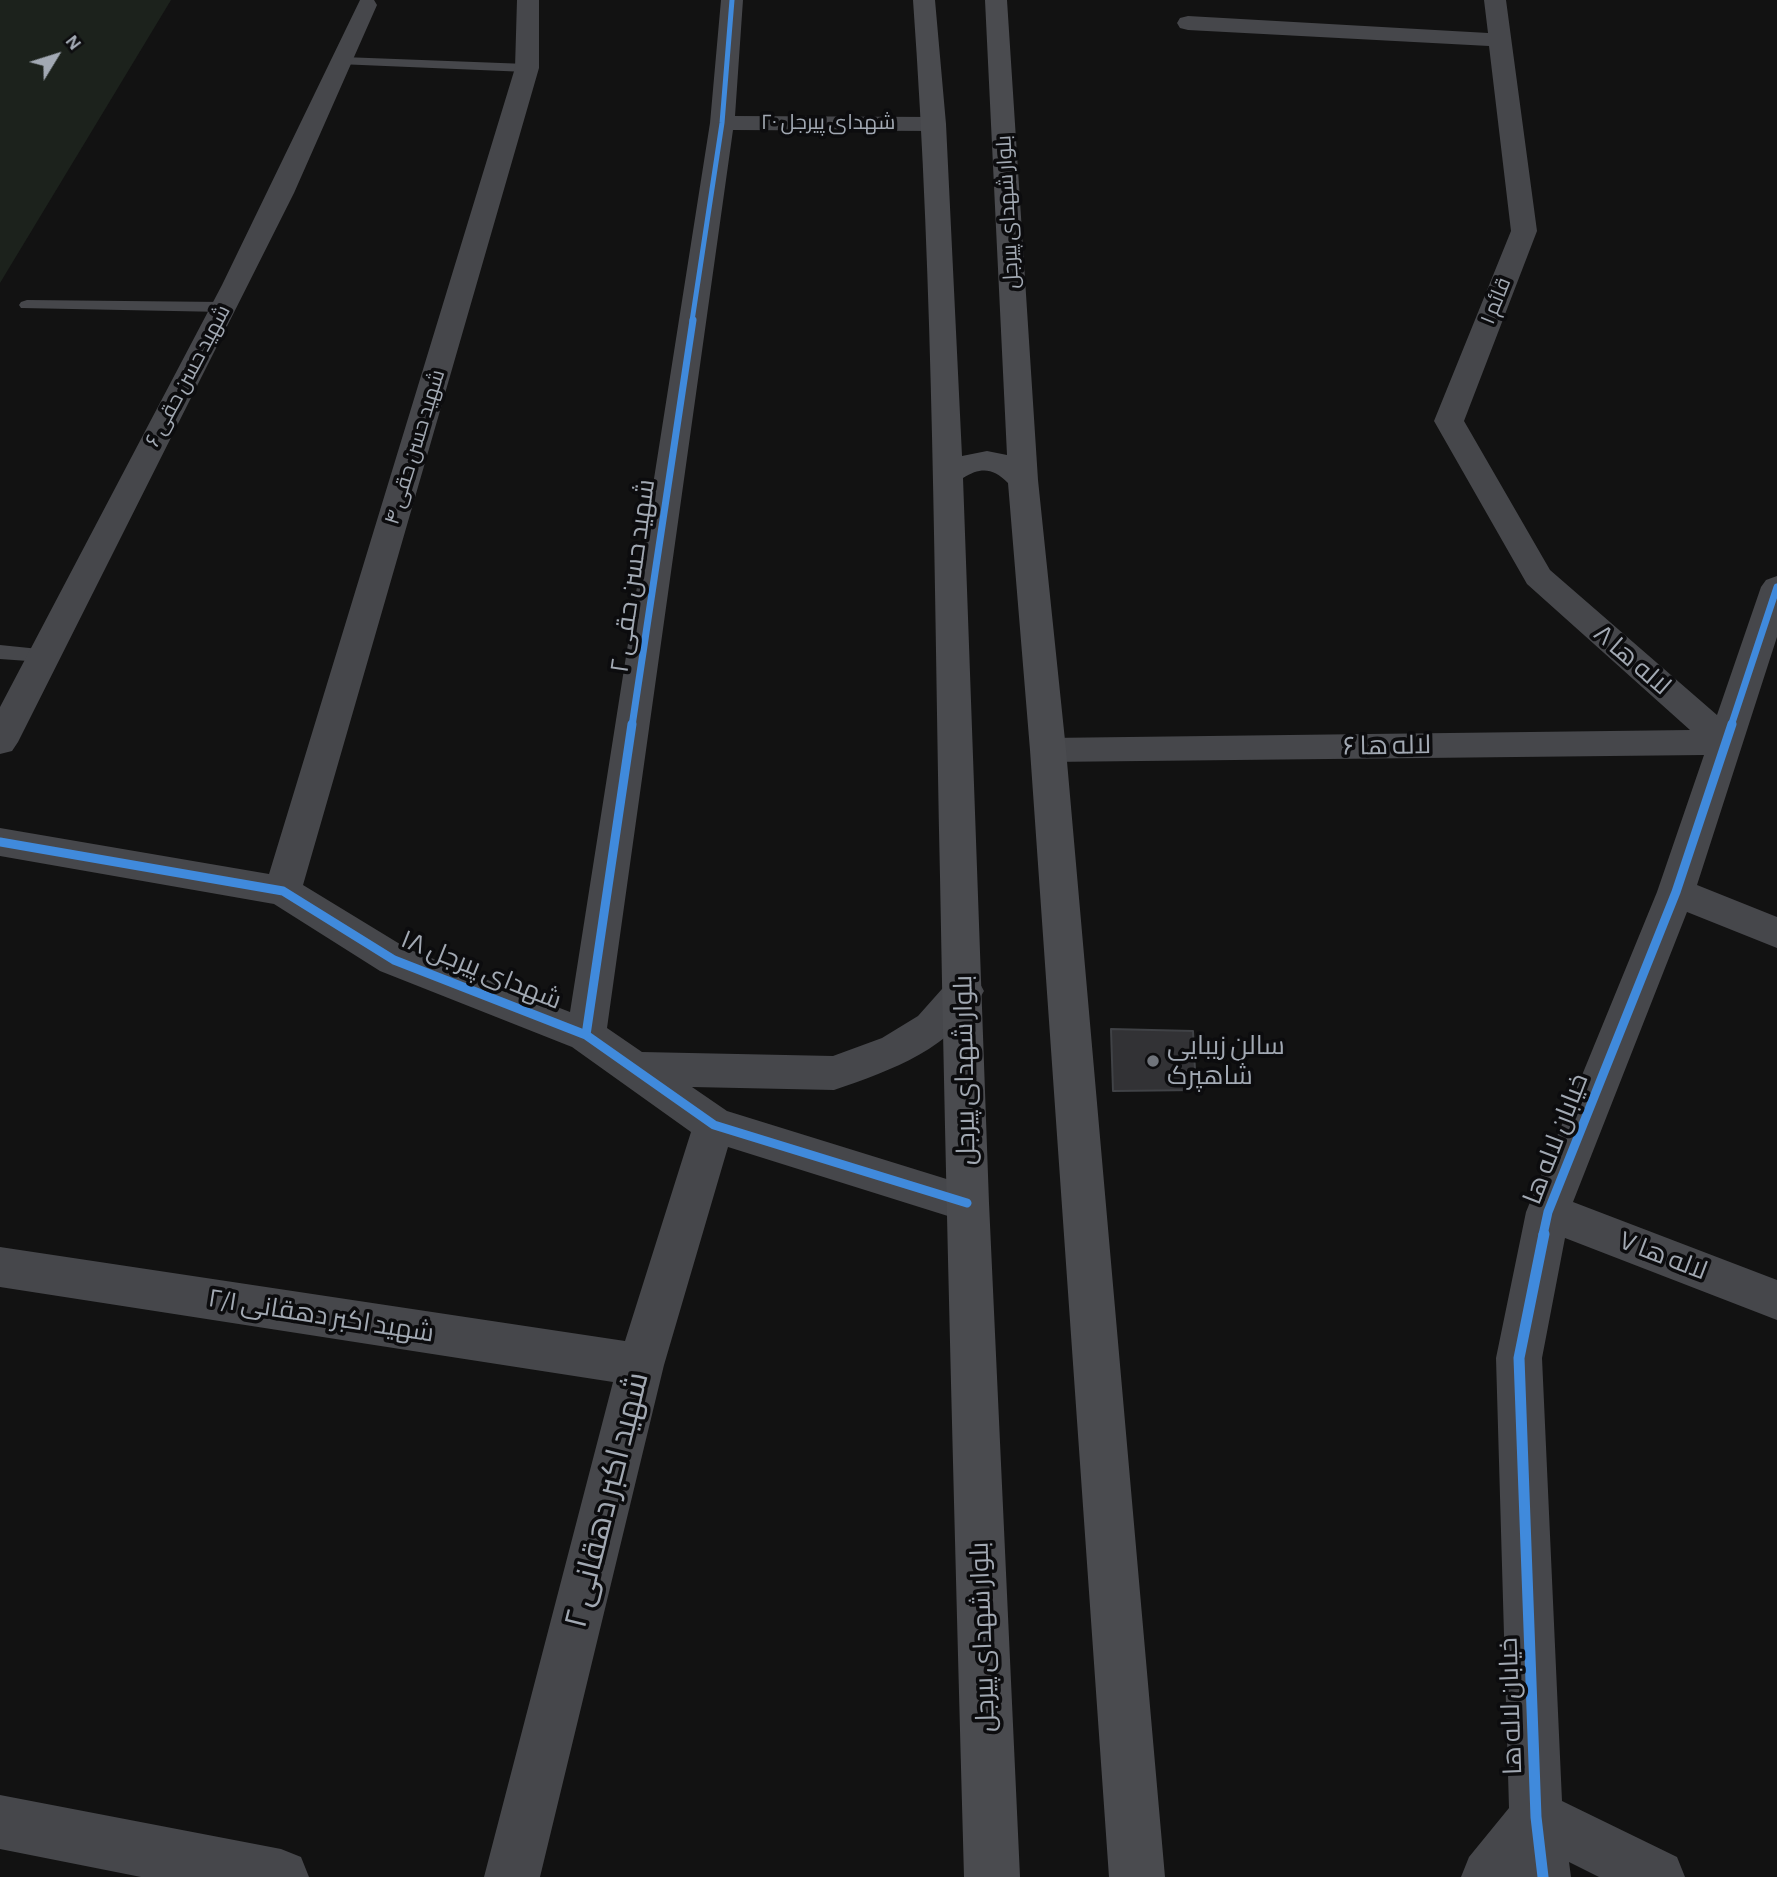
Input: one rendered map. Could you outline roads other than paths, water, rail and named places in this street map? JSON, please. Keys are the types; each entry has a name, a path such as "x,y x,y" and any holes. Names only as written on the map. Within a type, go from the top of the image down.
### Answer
{"main road":[{"name":"بلوار شهدای پیرجل","path":"924,0 934,124 946,425 964,991 967,1203 992,1877"},
{"name":"بلوار شهدای پیرجل","path":"996,0 1024,480 1048,750 1137,1877"},
{"path":"946,425 976,438 995,438 1009,434 1020,425"},
{"path":"947,474 964,463 981,459 996,461 1012,468 1024,480"}],"street":[{"name":"شهید حسن حقی ۴","path":"283,891 527,68 528,0"},
{"name":"شهید حسن حقی ۲","path":"586,1035 722,123 732,0"},
{"name":"قائم ۱","path":"1495,0 1524,232 1449,421 1538,577"},
{"name":"شهید حسن حقی ۶","path":"0,742 42,655 224,307 343,61 366,5"},
{"path":"1188,23 1501,40"},
{"name":"شهدای پیرجل ۲۰","path":"722,123 934,124"},
{"name":"لاله ها ۸","path":"1538,577 1726,743"},
{"name":"خیابان لاله ها","path":"1543,1877 1536,1817 1519,1358 1548,1212 1676,892 1775,603"},
{"name":"لاله ها ۶","path":"1048,750 1726,743"},
{"name":"شهدای پیرجل ۱۸","path":"0,842 283,891 394,960 586,1035 714,1125 967,1203"},
{"path":"1676,892 1777,933"},
{"path":"634,1069 834,1073 905,1044 932,1027 964,991"},
{"name":"شهید اکبر دهقانی ۲","path":"512,1877 641,1366 714,1125"},
{"name":"لاله ها ۷","path":"1548,1212 1777,1300"},
{"name":"شهید اکبر دهقانی ۲/۱","path":"0,1267 641,1366"},
{"path":"1489,1877 1536,1817 1657,1877"},
{"path":"0,1822 281,1877"}],"lane":[{"path":"343,61 527,68"},
{"path":"27,305 224,307"},
{"path":"0,652 42,655"}],"place":[{"name":"سالن زیبایی شاهپرک","path":"1153,1061"}]}
